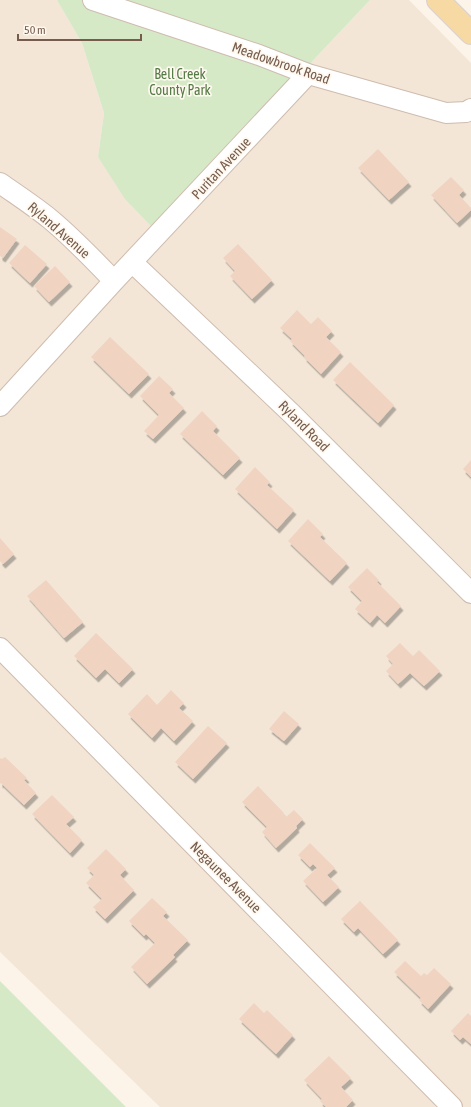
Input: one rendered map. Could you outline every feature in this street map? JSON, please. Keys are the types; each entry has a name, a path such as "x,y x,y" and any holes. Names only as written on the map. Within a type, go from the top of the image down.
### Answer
{"main road":[{"path":"438,0 471,33"}],"street":[{"name":"Meadowbrook Road","path":"93,0 259,55 308,74 446,114 466,112 471,109"},
{"name":"Puritan Avenue","path":"114,281 133,263 308,74"},
{"name":"Ryland Avenue","path":"0,183 29,202 52,220 114,281"},
{"name":"Ryland Road","path":"133,263 292,414 471,593"},
{"path":"0,406 114,281"},
{"name":"Negaunee Avenue","path":"0,648 452,1107"}],"shaded area":[{"path":"0,0 57,0 82,43 104,113 98,157 154,229 370,0 409,0 471,63 471,1107 160,1107 0,952"}],"green space":[{"name":"Bell Creek County Park","path":"57,0 370,0 154,229 125,199 98,157 104,113 82,43"},
{"path":"0,981 126,1107 0,1107"}],"building":[{"path":"378,149 409,182 389,200 358,168"},
{"path":"451,177 464,190 459,195 471,208 471,210 457,223 431,195"},
{"path":"0,227 17,239 3,258 0,256"},
{"path":"238,244 272,280 252,299 230,276 235,271 223,258"},
{"path":"25,245 47,264 30,283 9,263"},
{"path":"55,266 70,282 49,302 34,286"},
{"path":"297,310 311,324 318,317 332,331 326,337 341,352 321,374 290,341 292,339 280,328"},
{"path":"110,337 149,374 129,394 91,357"},
{"path":"350,362 394,405 378,423 333,380"},
{"path":"159,376 173,389 169,393 184,408 153,439 144,431 159,415 140,396"},
{"path":"202,411 217,426 213,431 240,458 223,475 180,434"},
{"path":"471,460 471,477 463,469"},
{"path":"255,467 270,482 267,485 294,510 277,529 235,489"},
{"path":"308,519 323,534 320,537 347,563 330,581 288,541"},
{"path":"0,538 14,554 3,564 0,561"},
{"path":"367,568 379,580 377,582 401,606 385,623 377,615 370,623 355,609 362,601 348,587"},
{"path":"46,580 83,622 64,638 27,596"},
{"path":"96,633 133,669 119,683 105,669 96,678 74,656"},
{"path":"400,643 413,656 419,650 440,671 424,686 410,673 398,684 386,671 393,664 386,656"},
{"path":"171,690 184,703 179,708 193,721 174,741 161,728 152,738 128,714 147,694 157,705"},
{"path":"284,711 299,724 284,741 269,729"},
{"path":"208,726 227,743 193,779 175,762"},
{"path":"5,757 27,778 24,780 36,793 24,805 1,783 0,784 0,758 2,759"},
{"path":"258,786 286,817 294,810 303,819 296,826 297,828 276,848 262,832 267,827 242,802"},
{"path":"52,795 74,817 66,824 82,840 70,853 32,814"},
{"path":"310,843 335,868 327,875 339,887 323,902 303,881 317,868 313,864 310,867 298,855"},
{"path":"106,849 126,869 120,875 134,890 105,919 93,907 102,899 86,883 94,875 87,868"},
{"path":"152,898 167,912 163,916 188,940 173,955 175,957 147,984 131,967 155,943 146,934 144,936 129,921"},
{"path":"360,901 398,940 383,954 358,928 354,932 341,919"},
{"path":"405,961 421,976 424,973 427,975 434,968 451,984 428,1009 419,1000 421,998 394,972"},
{"path":"254,1003 264,1013 267,1010 293,1035 276,1054 239,1019"},
{"path":"468,1013 471,1016 471,1044 463,1037 460,1040 451,1031"},
{"path":"329,1056 351,1078 341,1087 353,1100 346,1107 326,1107 320,1101 322,1099 304,1080"}]}
